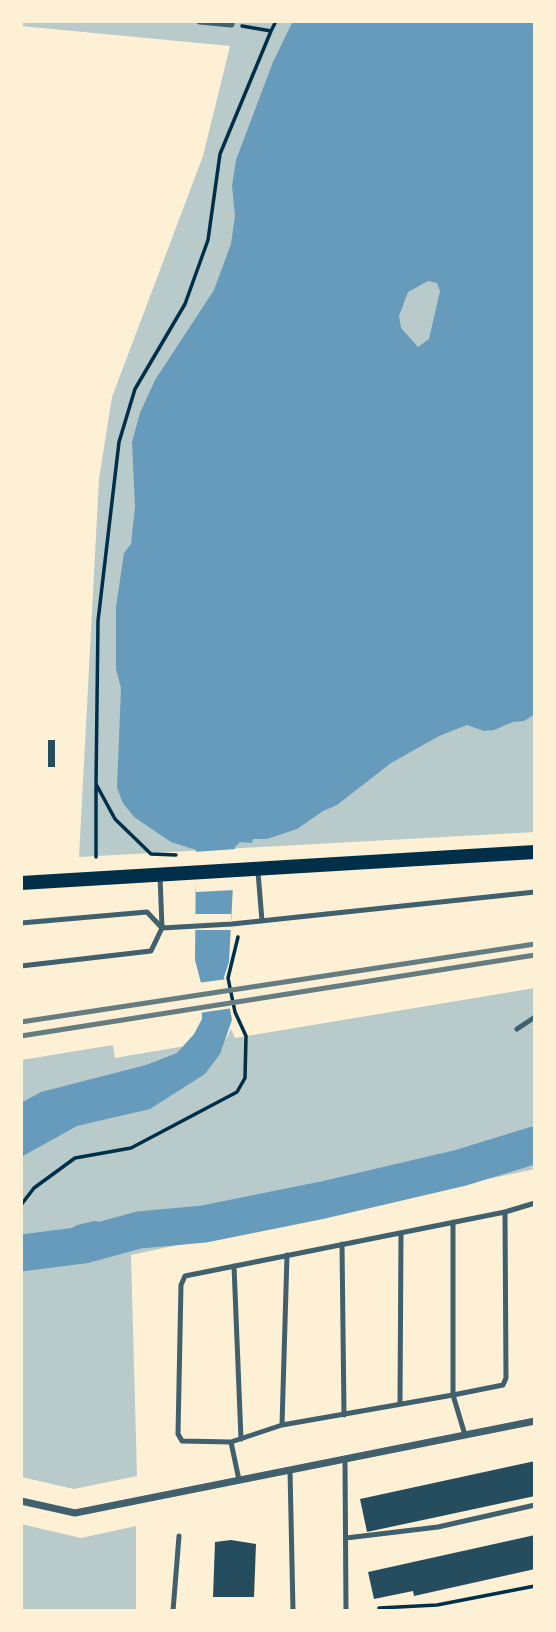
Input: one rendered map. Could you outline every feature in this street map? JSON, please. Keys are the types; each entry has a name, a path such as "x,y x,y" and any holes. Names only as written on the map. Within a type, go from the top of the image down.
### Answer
{"main road":[{"path":"21,883 535,852"}],"street":[{"path":"200,21 231,24"},
{"path":"21,1501 75,1513 535,1421"}],"lane":[{"path":"258,869 262,921"},
{"path":"21,966 151,951 162,928 160,875"},
{"path":"21,923 147,912 162,928 187,927 535,892"},
{"path":"517,1029 535,1017"},
{"path":"505,1212 506,1378 503,1385 282,1424 232,1442 182,1441 178,1434 181,1285 185,1276 505,1212 535,1203"},
{"path":"453,1222 453,1395 466,1435"},
{"path":"400,1403 401,1233"},
{"path":"342,1244 344,1415"},
{"path":"282,1424 287,1255"},
{"path":"234,1266 241,1439"},
{"path":"232,1442 239,1480"},
{"path":"345,1459 346,1611"},
{"path":"290,1470 293,1611"},
{"path":"345,1538 438,1527 535,1506"},
{"path":"173,1611 179,1536"}],"path":[{"path":"96,858 99,621 119,442 135,389 185,304 208,240 220,154 276,21"},
{"path":"231,24 271,31"},
{"path":"96,784 115,818 151,854 183,856"},
{"path":"21,1205 34,1188 75,1158 131,1148 237,1093 244,1078 246,1036 235,1012 228,978 238,937"},
{"path":"379,1608 437,1605 535,1586"}],"shaded area":[{"path":"21,21 535,21 535,832 79,857 99,479 112,397 203,156 230,46 21,26"},
{"path":"535,988 535,1169 131,1255 137,1476 74,1489 21,1477 21,1060 113,1045 115,1058 226,1039 231,1029 235,1038"},
{"path":"21,1524 81,1538 136,1526 136,1611 21,1611"}],"water":[{"path":"293,21 535,21 535,714 524,721 513,722 494,730 484,731 467,725 439,736 391,763 337,805 297,829 267,839 253,839 252,843 240,842 235,847 229,962 224,977 232,1020 220,1054 205,1074 150,1109 77,1126 21,1157 21,1103 41,1092 146,1065 177,1053 194,1034 202,1019 201,983 195,960 196,850 171,842 134,817 123,803 117,788 121,688 116,669 116,607 124,553 131,544 135,507 132,442 140,413 155,380 214,290 231,244 235,216 232,186 236,160 273,62","holes":["428,281 437,283 440,291 429,339 418,347 401,328 399,316 408,292"]},
{"path":"95,1221 139,1230 83,1254 21,1260 21,1247 45,1245 77,1225"}],"pier":[{"path":"237,849 235,890 196,892 193,852"},
{"path":"193,914 231,914 231,930 193,930"},
{"path":"228,979 233,1008 199,1013 197,983"}],"building":[{"path":"48,740 55,740 55,767 48,767"},
{"path":"535,1461 535,1496 367,1532 360,1499"},
{"path":"535,1535 535,1569 414,1596 413,1591 374,1599 368,1572"},
{"path":"231,1540 256,1544 254,1597 213,1597 215,1542"}],"waterway":[{"path":"21,1253 84,1245 139,1230 204,1224 323,1200 460,1168 535,1145"}],"railway":[{"path":"21,1022 535,944"},
{"path":"21,1036 535,955"}]}
